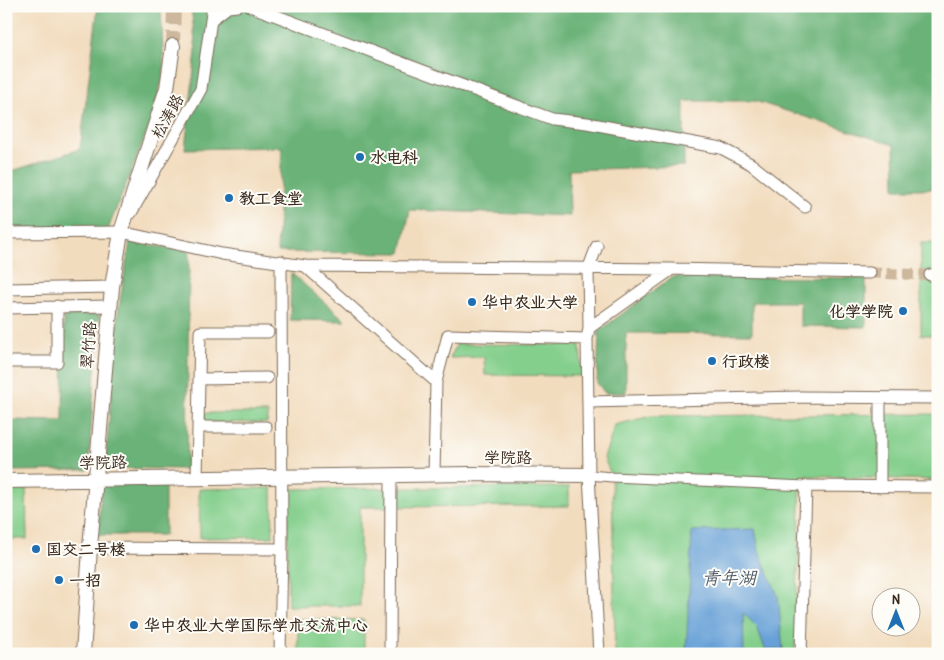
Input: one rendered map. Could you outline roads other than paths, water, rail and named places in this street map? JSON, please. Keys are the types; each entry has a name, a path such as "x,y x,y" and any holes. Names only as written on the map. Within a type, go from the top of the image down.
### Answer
{"street":[{"name":"松涛路","path":"120,232 201,89 212,6"},
{"path":"210,20 228,7 238,6"},
{"path":"250,6 552,119 588,123 722,148 751,164 806,207"},
{"name":"翠竹路","path":"83,654 109,306 120,232 167,88 173,46"},
{"path":"6,233 120,232 222,254 306,266 588,270 672,269 870,273"},
{"path":"597,246 588,270 590,328 587,340 589,474 599,654"},
{"path":"280,654 282,549 281,261"},
{"path":"306,266 436,382"},
{"path":"590,328 672,269"},
{"path":"6,289 112,287"},
{"path":"6,362 57,362 57,306"},
{"path":"6,308 109,306"},
{"path":"198,478 200,332 268,332"},
{"path":"434,475 436,382 448,335 587,340"},
{"path":"199,379 267,378"},
{"path":"588,402 800,397 938,398"},
{"path":"880,398 880,487"},
{"path":"198,427 266,427"},
{"path":"589,474 612,477 806,486 938,489"},
{"name":"学院路","path":"6,481 589,474"},
{"path":"390,654 391,475"},
{"path":"801,654 806,486"},
{"path":"90,548 282,549"}],"water":[{"name":"青年湖","path":"755,529 759,551 778,596 783,650 765,649 757,627 743,613 744,654 686,654 692,531"}],"tunnel":[{"path":"173,46 174,6"},
{"path":"870,273 930,275"}],"place":[{"name":"水电科","path":"360,157"},
{"name":"教工食堂","path":"229,198"},
{"name":"华中农业大学","path":"472,302"},
{"name":"化学学院","path":"903,311"},
{"name":"行政楼","path":"712,361"},
{"name":"国交二号楼","path":"36,549"},
{"name":"一招","path":"59,580"},
{"name":"华中农业大学国际学术交流中心","path":"134,625"}]}
